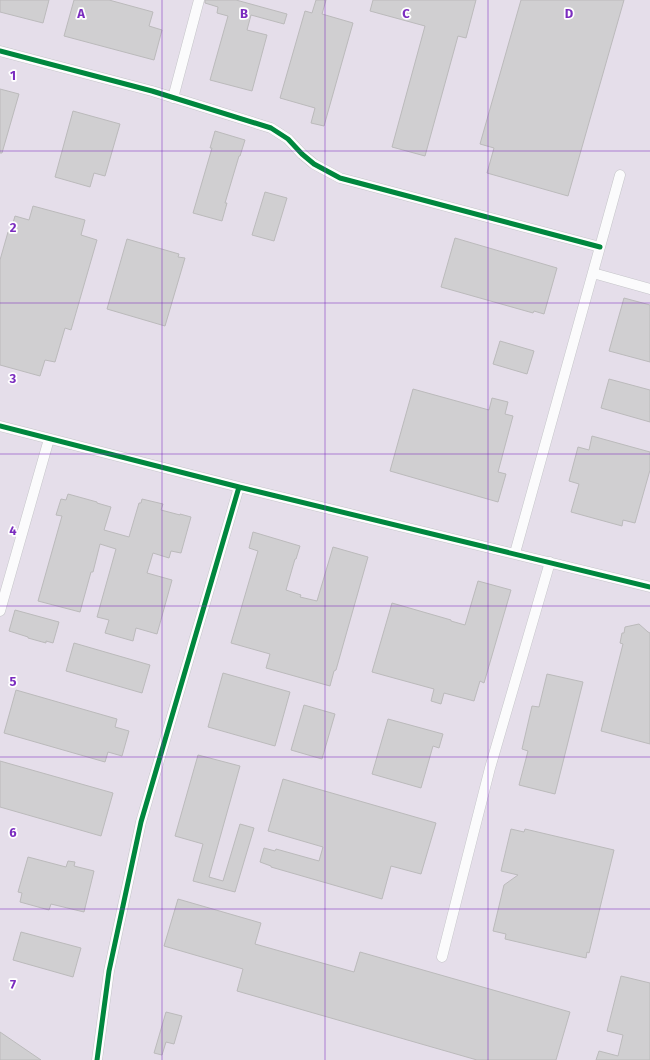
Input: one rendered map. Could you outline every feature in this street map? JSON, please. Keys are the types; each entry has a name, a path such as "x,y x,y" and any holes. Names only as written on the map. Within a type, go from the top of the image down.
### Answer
{"street":[{"path":"173,98 199,0"},
{"path":"0,51 152,91 272,128 288,139 314,164 340,178 600,247"},
{"path":"515,553 620,175"},
{"path":"593,273 650,289"},
{"path":"0,426 239,487 650,587"},
{"path":"0,611 49,439"},
{"path":"97,1060 109,971 142,822 239,487"},
{"path":"442,957 490,768 550,562"}],"shaded area":[{"path":"0,0 650,0 650,1060 0,1060"}],"building":[{"path":"0,0 49,0 43,23 0,12"},
{"path":"74,0 109,0 153,12 149,26 162,30 154,60 64,36"},
{"path":"205,0 236,0 287,14 284,24 251,15 247,30 267,35 252,91 210,80 228,16 217,13 218,7 205,3"},
{"path":"316,0 326,0 322,14 353,23 324,126 311,123 315,108 280,98 305,11 312,13"},
{"path":"373,0 476,0 466,38 458,36 425,156 392,147 425,26 370,11"},
{"path":"521,0 624,0 568,196 487,173 494,148 480,144"},
{"path":"0,89 19,94 2,153 0,153"},
{"path":"73,111 120,124 105,176 94,173 90,187 55,177"},
{"path":"215,131 245,140 225,203 227,203 222,221 193,213 212,148 210,148"},
{"path":"265,192 287,198 274,241 252,235"},
{"path":"33,206 85,220 81,235 97,240 71,330 65,328 55,362 45,360 40,376 0,365 0,260 8,232 10,233 15,216 29,220"},
{"path":"455,238 557,268 544,314 534,311 533,313 441,287"},
{"path":"127,239 179,254 178,257 185,258 165,326 107,309"},
{"path":"624,298 650,305 650,362 609,351"},
{"path":"500,341 534,351 527,374 493,364"},
{"path":"609,379 650,390 650,422 601,408"},
{"path":"413,389 489,410 492,398 508,402 505,414 513,416 498,472 506,474 498,502 390,471"},
{"path":"592,436 650,452 650,470 635,523 623,520 622,526 571,512 579,484 569,481 578,447 589,450"},
{"path":"68,494 111,507 104,530 129,537 139,503 141,503 142,499 163,504 161,510 191,517 181,553 171,551 169,558 153,553 147,573 172,580 157,634 136,628 133,641 105,633 109,620 97,617 116,549 100,544 80,612 38,601 62,516 56,515 61,499 66,500"},
{"path":"253,532 300,546 286,590 301,595 300,597 317,601 333,547 368,557 336,670 334,671 330,686 266,668 270,654 231,643 258,551 249,548"},
{"path":"478,581 511,590 484,683 480,681 474,701 444,693 441,704 431,701 434,689 372,672 392,603 465,625"},
{"path":"15,610 59,622 53,643 46,641 46,643 9,631"},
{"path":"639,624 650,633 650,744 601,731 623,644 620,643 622,633 624,633 625,627"},
{"path":"74,643 150,665 142,693 66,671"},
{"path":"223,673 290,692 275,746 208,727"},
{"path":"547,674 583,682 555,794 519,785 528,751 522,749 532,706 539,707"},
{"path":"16,690 117,719 115,727 129,731 122,756 108,752 105,762 4,733"},
{"path":"304,705 335,714 322,759 291,750"},
{"path":"388,719 443,734 439,748 433,746 421,788 372,774"},
{"path":"198,755 240,766 209,877 223,881 240,824 254,828 235,892 193,881 203,844 175,836"},
{"path":"0,761 113,793 101,836 0,807"},
{"path":"283,779 436,823 421,874 391,866 382,899 271,867 260,862 264,848 275,851 276,849 319,861 323,847 268,831"},
{"path":"511,829 524,832 525,829 614,850 589,953 587,952 586,958 505,939 506,934 493,931 504,885 518,875 501,871"},
{"path":"28,857 66,867 68,861 75,862 74,866 94,871 84,912 51,904 49,910 20,902 22,893 18,892"},
{"path":"178,899 261,923 255,944 354,972 360,952 570,1012 556,1060 477,1060 237,991 243,969 164,946"},
{"path":"21,932 81,948 73,977 13,960"},
{"path":"621,976 650,983 650,1060 596,1060 599,1051 618,1056 623,1035 607,1031"},
{"path":"166,1012 182,1016 174,1044 166,1042 162,1055 154,1053"},
{"path":"0,1032 41,1060 0,1060"}],"cycle path":[{"path":"0,51 152,91 271,128 288,139 314,164 340,178 600,247"},
{"path":"0,426 239,487 650,587"},
{"path":"97,1060 109,971 141,822 239,487"}]}
